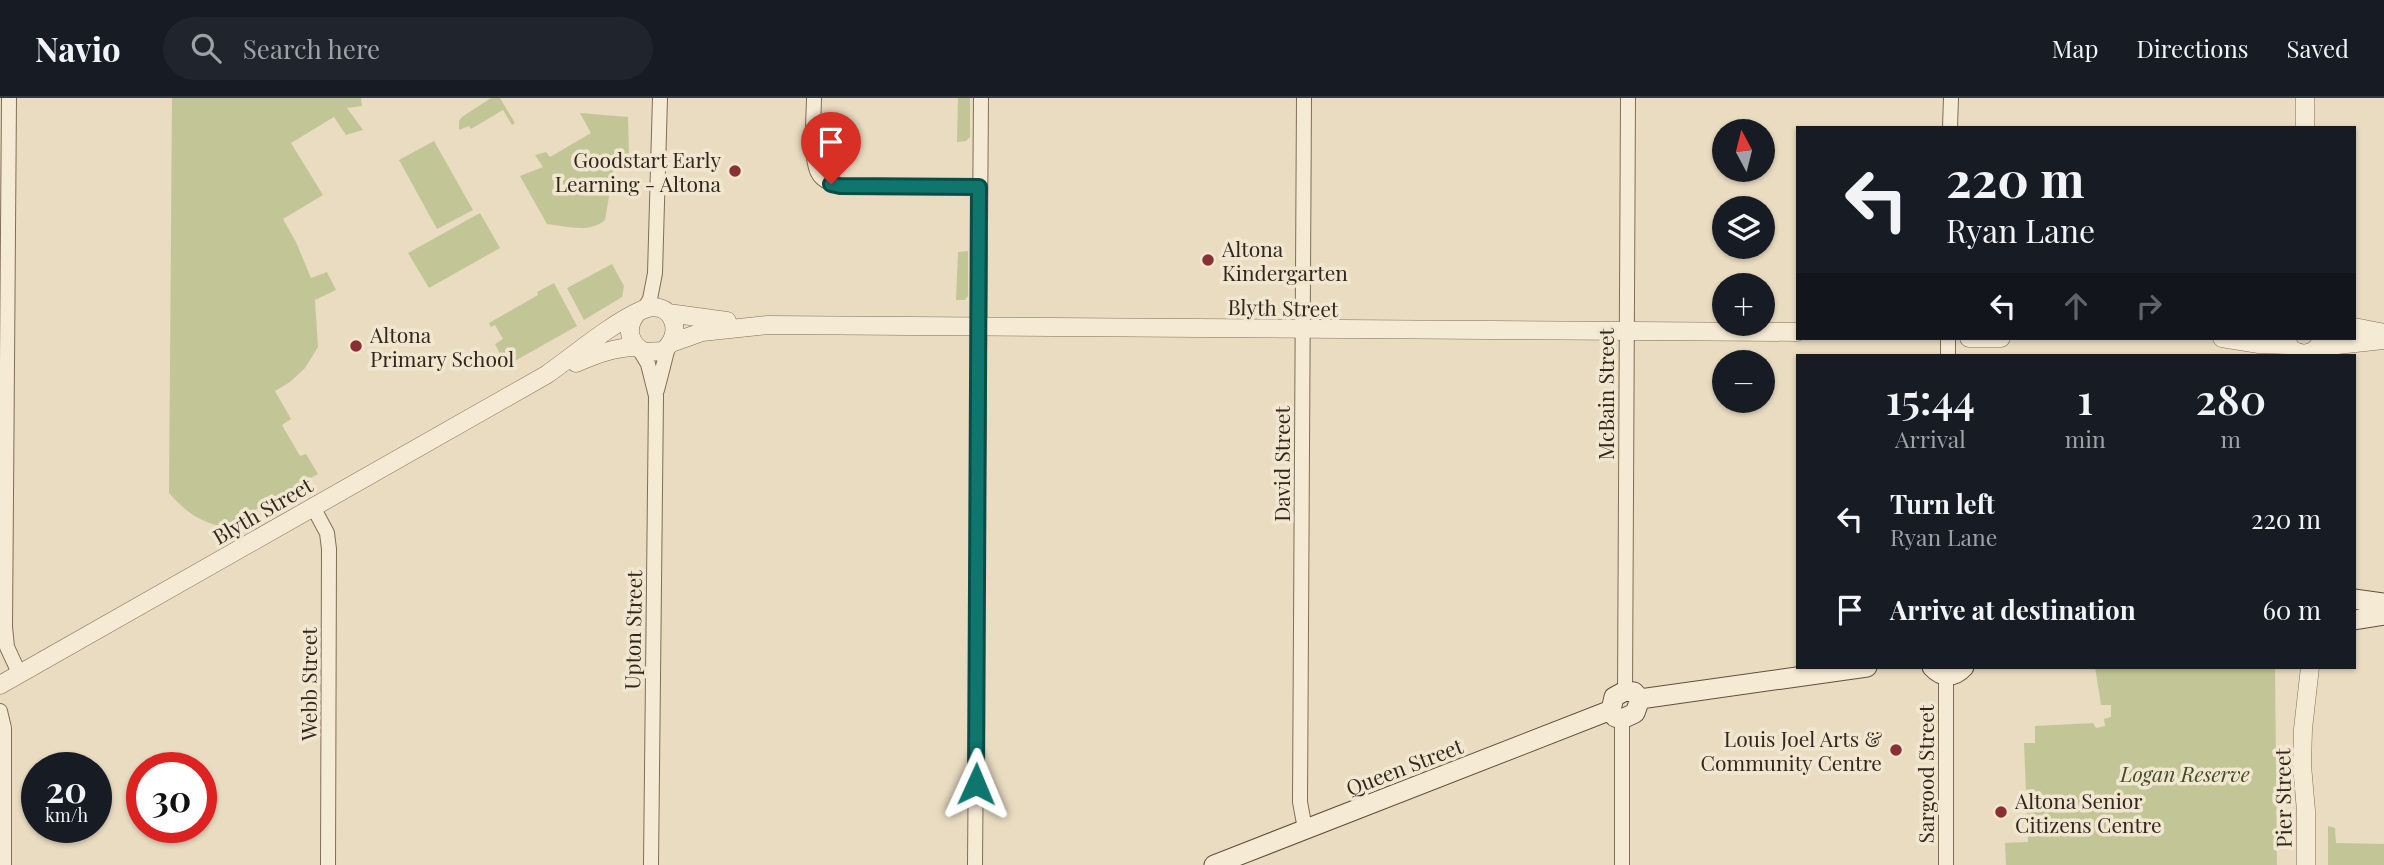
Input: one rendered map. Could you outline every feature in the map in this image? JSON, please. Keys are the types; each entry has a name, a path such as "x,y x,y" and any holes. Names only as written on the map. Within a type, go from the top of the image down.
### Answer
{"main road":[{"path":"2356,599 2384,603"},
{"path":"2356,620 2384,615"},
{"path":"1616,715 1614,697 1850,669"},
{"name":"Queen Street","path":"1214,865 1616,715"}],"street":[{"path":"9,98 5,627 7,647 20,675"},
{"path":"655,272 666,312 676,331 670,345 657,353 638,348 632,342 629,330 633,317 650,299 655,272 660,98"},
{"path":"814,98 815,164 821,178 831,184 979,187"},
{"path":"975,865 981,98"},
{"name":"David Street","path":"1304,98 1300,802 1305,829"},
{"name":"McBain Street","path":"1628,98 1626,331 1632,695"},
{"path":"1950,126 1951,98"},
{"path":"2305,98 2305,126"},
{"path":"641,311 654,307 666,312"},
{"name":"Blyth Street","path":"0,685 546,375 641,311"},
{"name":"Blyth Street","path":"666,312 768,325"},
{"name":"Blyth Street","path":"670,345 702,332 768,325 1796,332"},
{"path":"2356,327 2384,333"},
{"path":"2234,340 2259,344 2286,342 2300,354 2311,353 2320,342 2384,340"},
{"name":"Upton Street","path":"651,865 656,396 670,345"},
{"name":"Blyth Street","path":"546,375 603,353 625,347 638,348"},
{"name":"Upton Street","path":"638,348 648,365 656,396"},
{"name":"Webb Street","path":"313,507 327,533 330,549 328,865"},
{"name":"Pier Street","path":"2299,669 2303,729"},
{"name":"Pier Street","path":"2306,865 2306,811 2302,765 2310,669"},
{"name":"Sargood Street","path":"1945,865 1947,673"},
{"path":"0,711 4,728 4,865"},
{"path":"1616,715 1622,865"}],"green space":[{"path":"172,98 361,98 362,106 347,108 363,130 346,135 334,117 291,143 323,195 283,219 311,278 327,272 336,290 315,300 318,347 305,368 275,391 291,419 282,425 300,456 306,454 318,474 225,527 208,523 194,515 169,493"},
{"path":"491,98 500,98 515,123 512,125 503,110 471,129 469,126 459,130 462,117"},
{"path":"958,98 970,98 970,137 966,141 957,142"},
{"path":"580,113 628,117 629,156 616,155 605,220 584,228 547,224 520,176 543,167 535,155 546,152 550,157 591,133"},
{"path":"434,141 473,210 437,229 399,160"},
{"path":"480,213 500,248 429,288 408,253"},
{"path":"968,251 968,296 965,300 956,300 958,252"},
{"path":"612,264 624,286 622,297 584,320 567,288"},
{"path":"554,283 577,326 506,366 495,344 503,339 495,325 491,327 489,323"},
{"name":"Logan Reserve","path":"2095,669 2275,669 2277,865 2006,865 2005,843 2028,842 2024,743 2035,743 2035,726 2093,723 2096,728 2105,726 2104,719 2111,717 2111,705 2101,705"},
{"path":"2328,826 2335,828 2336,843 2384,844 2384,865 2328,865"}],"place":[{"name":"Goodstart Early Learning - Altona","path":"735,171"},
{"name":"Altona Kindergarten","path":"1208,260"},
{"name":"Altona Primary School","path":"356,346"},
{"name":"Louis Joel Arts & Community Centre","path":"1896,750"},
{"name":"Altona Senior Citizens Centre","path":"2001,812"}],"route":[{"path":"831,184 979,187 976,784"}]}
